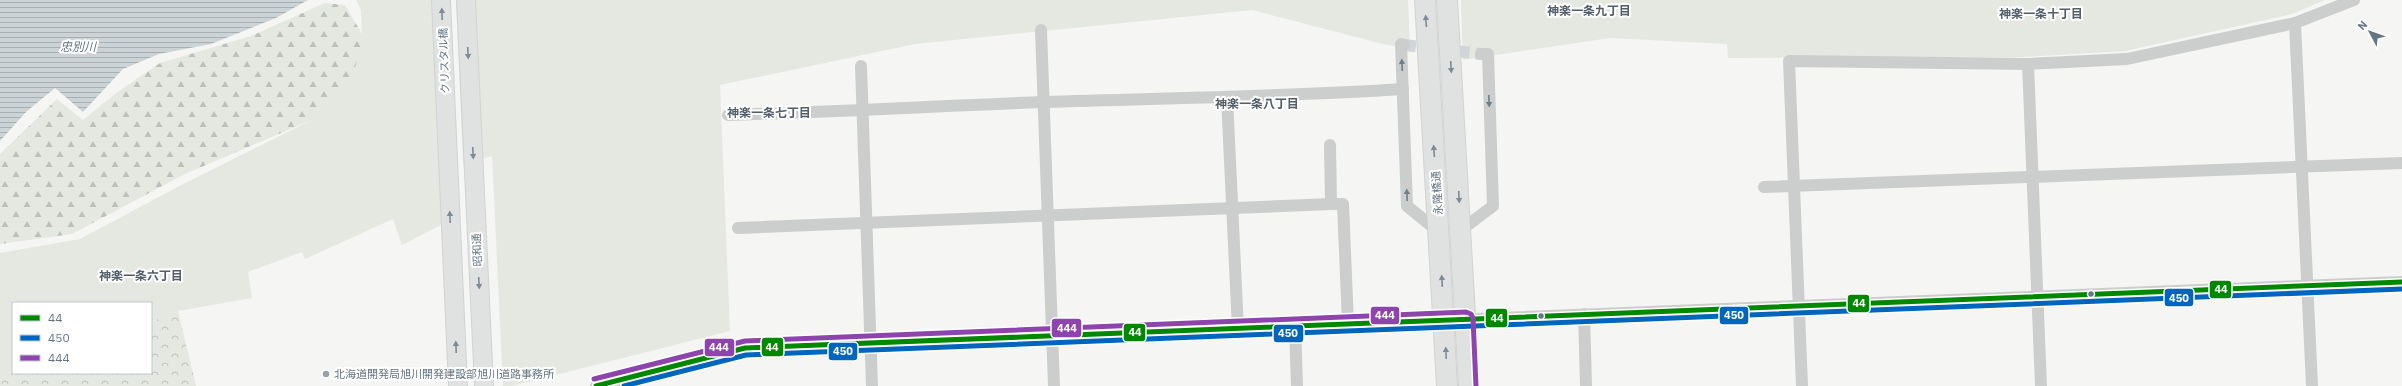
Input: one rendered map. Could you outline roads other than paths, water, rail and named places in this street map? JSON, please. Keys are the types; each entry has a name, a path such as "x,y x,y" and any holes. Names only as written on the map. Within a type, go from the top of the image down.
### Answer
{"main road":[{"name":"永隆橋通","path":"1425,0 1447,386"},
{"name":"永隆橋通","path":"1447,0 1469,386"}],"street":[{"name":"クリスタル橋","path":"441,0 458,386"},
{"name":"昭和通","path":"466,0 484,386"},
{"path":"1802,386 1789,61 2028,64 2127,59 2295,23 2354,0"},
{"path":"2295,23 2312,386"},
{"path":"1041,30 1054,386"},
{"path":"1404,44 1401,44 1407,206 1439,232"},
{"path":"1461,230 1493,206 1488,54 1481,54"},
{"path":"2028,64 2034,178 2041,386"},
{"path":"861,66 864,111 869,344 872,386"},
{"path":"728,115 864,111 1044,102 1227,98 1403,89"},
{"path":"1227,98 1238,328"},
{"path":"1330,145 1331,204"},
{"path":"1764,187 2402,163"},
{"path":"738,228 867,222 1048,217 1343,204 1348,324"},
{"path":"596,386 745,348 1052,337 1238,328 2402,282"},
{"path":"1584,314 1586,386"},
{"path":"1295,326 1297,386"}],"water":[{"name":"忠別川","path":"0,0 308,0 276,18 211,44 159,54 123,69 83,112 55,88 26,112 0,141"}],"tunnel":[{"path":"1404,45 1481,54"}],"place":[{"name":"北海道開発局旭川開発建設部旭川道路事務所","path":"326,374"}],"district":[{"name":"神楽一条九丁目","path":"1589,11"},
{"name":"神楽一条十丁目","path":"2041,14"},
{"name":"神楽一条八丁目","path":"1257,104"},
{"name":"神楽一条七丁目","path":"769,113"},
{"name":"神楽一条六丁目","path":"141,276"}]}
